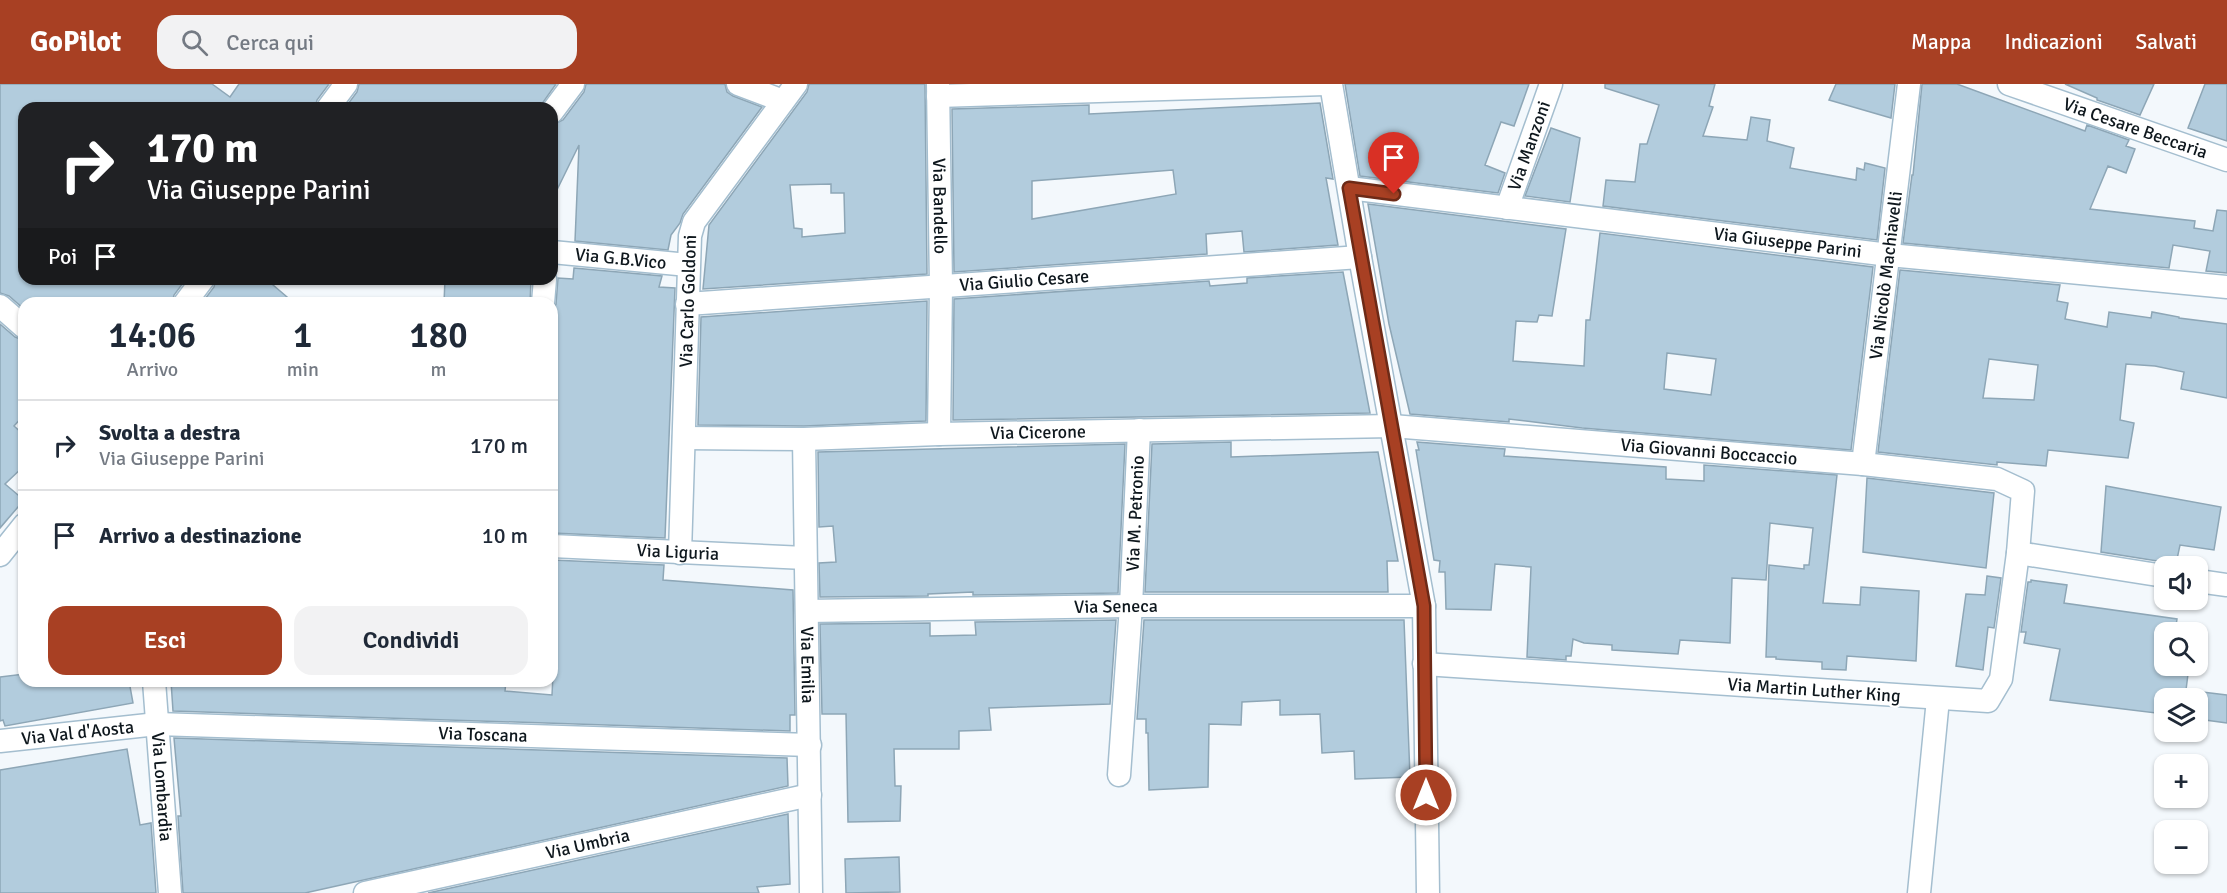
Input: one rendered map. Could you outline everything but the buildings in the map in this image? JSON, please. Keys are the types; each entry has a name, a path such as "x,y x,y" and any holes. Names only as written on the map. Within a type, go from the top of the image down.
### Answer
{"street":[{"path":"332,102 346,84"},
{"path":"558,104 573,84"},
{"path":"738,84 790,93"},
{"path":"938,90 1325,84"},
{"path":"1331,84 1424,606 1428,893"},
{"name":"Via Manzoni","path":"1507,208 1551,84"},
{"name":"Via Nicolò Machiavelli","path":"1863,464 1909,84"},
{"name":"Via Cesare Beccaria","path":"2009,84 2227,160"},
{"name":"Via Bandello","path":"938,90 941,286 939,434"},
{"name":"Via Carlo Goldoni","path":"680,553 690,236 694,222 790,93"},
{"name":"Via Giuseppe Parini","path":"1349,188 1889,255 2227,287"},
{"name":"Via G.B.Vico","path":"558,253 688,265"},
{"name":"Via Giulio Cesare","path":"687,304 1360,257"},
{"path":"0,306 18,322"},
{"name":"Via Giovanni Boccaccio","path":"1392,426 1863,464 1997,479 2023,490"},
{"name":"Via Cicerone","path":"684,438 804,439 939,434 1392,426"},
{"name":"Via M. Petronio","path":"1119,775 1131,606 1139,430"},
{"name":"Via Emilia","path":"804,439 811,893"},
{"name":"Via Martin Luther King","path":"1425,664 1988,701 2001,679 2018,553 2023,490"},
{"path":"0,555 18,532"},
{"name":"Via Liguria","path":"558,546 805,558"},
{"path":"2018,553 2154,574"},
{"path":"2208,582 2227,585"},
{"name":"Via Seneca","path":"807,611 1131,606 1424,606"},
{"name":"Via Lombardia","path":"154,687 170,893"},
{"path":"1919,893 1938,699"},
{"name":"Via Toscana","path":"156,724 810,745"},
{"name":"Via Val d'Aosta","path":"0,741 156,724"},
{"name":"Via Umbria","path":"364,893 810,795"}],"route":[{"path":"1394,194 1349,188 1424,606 1426,795"}]}
